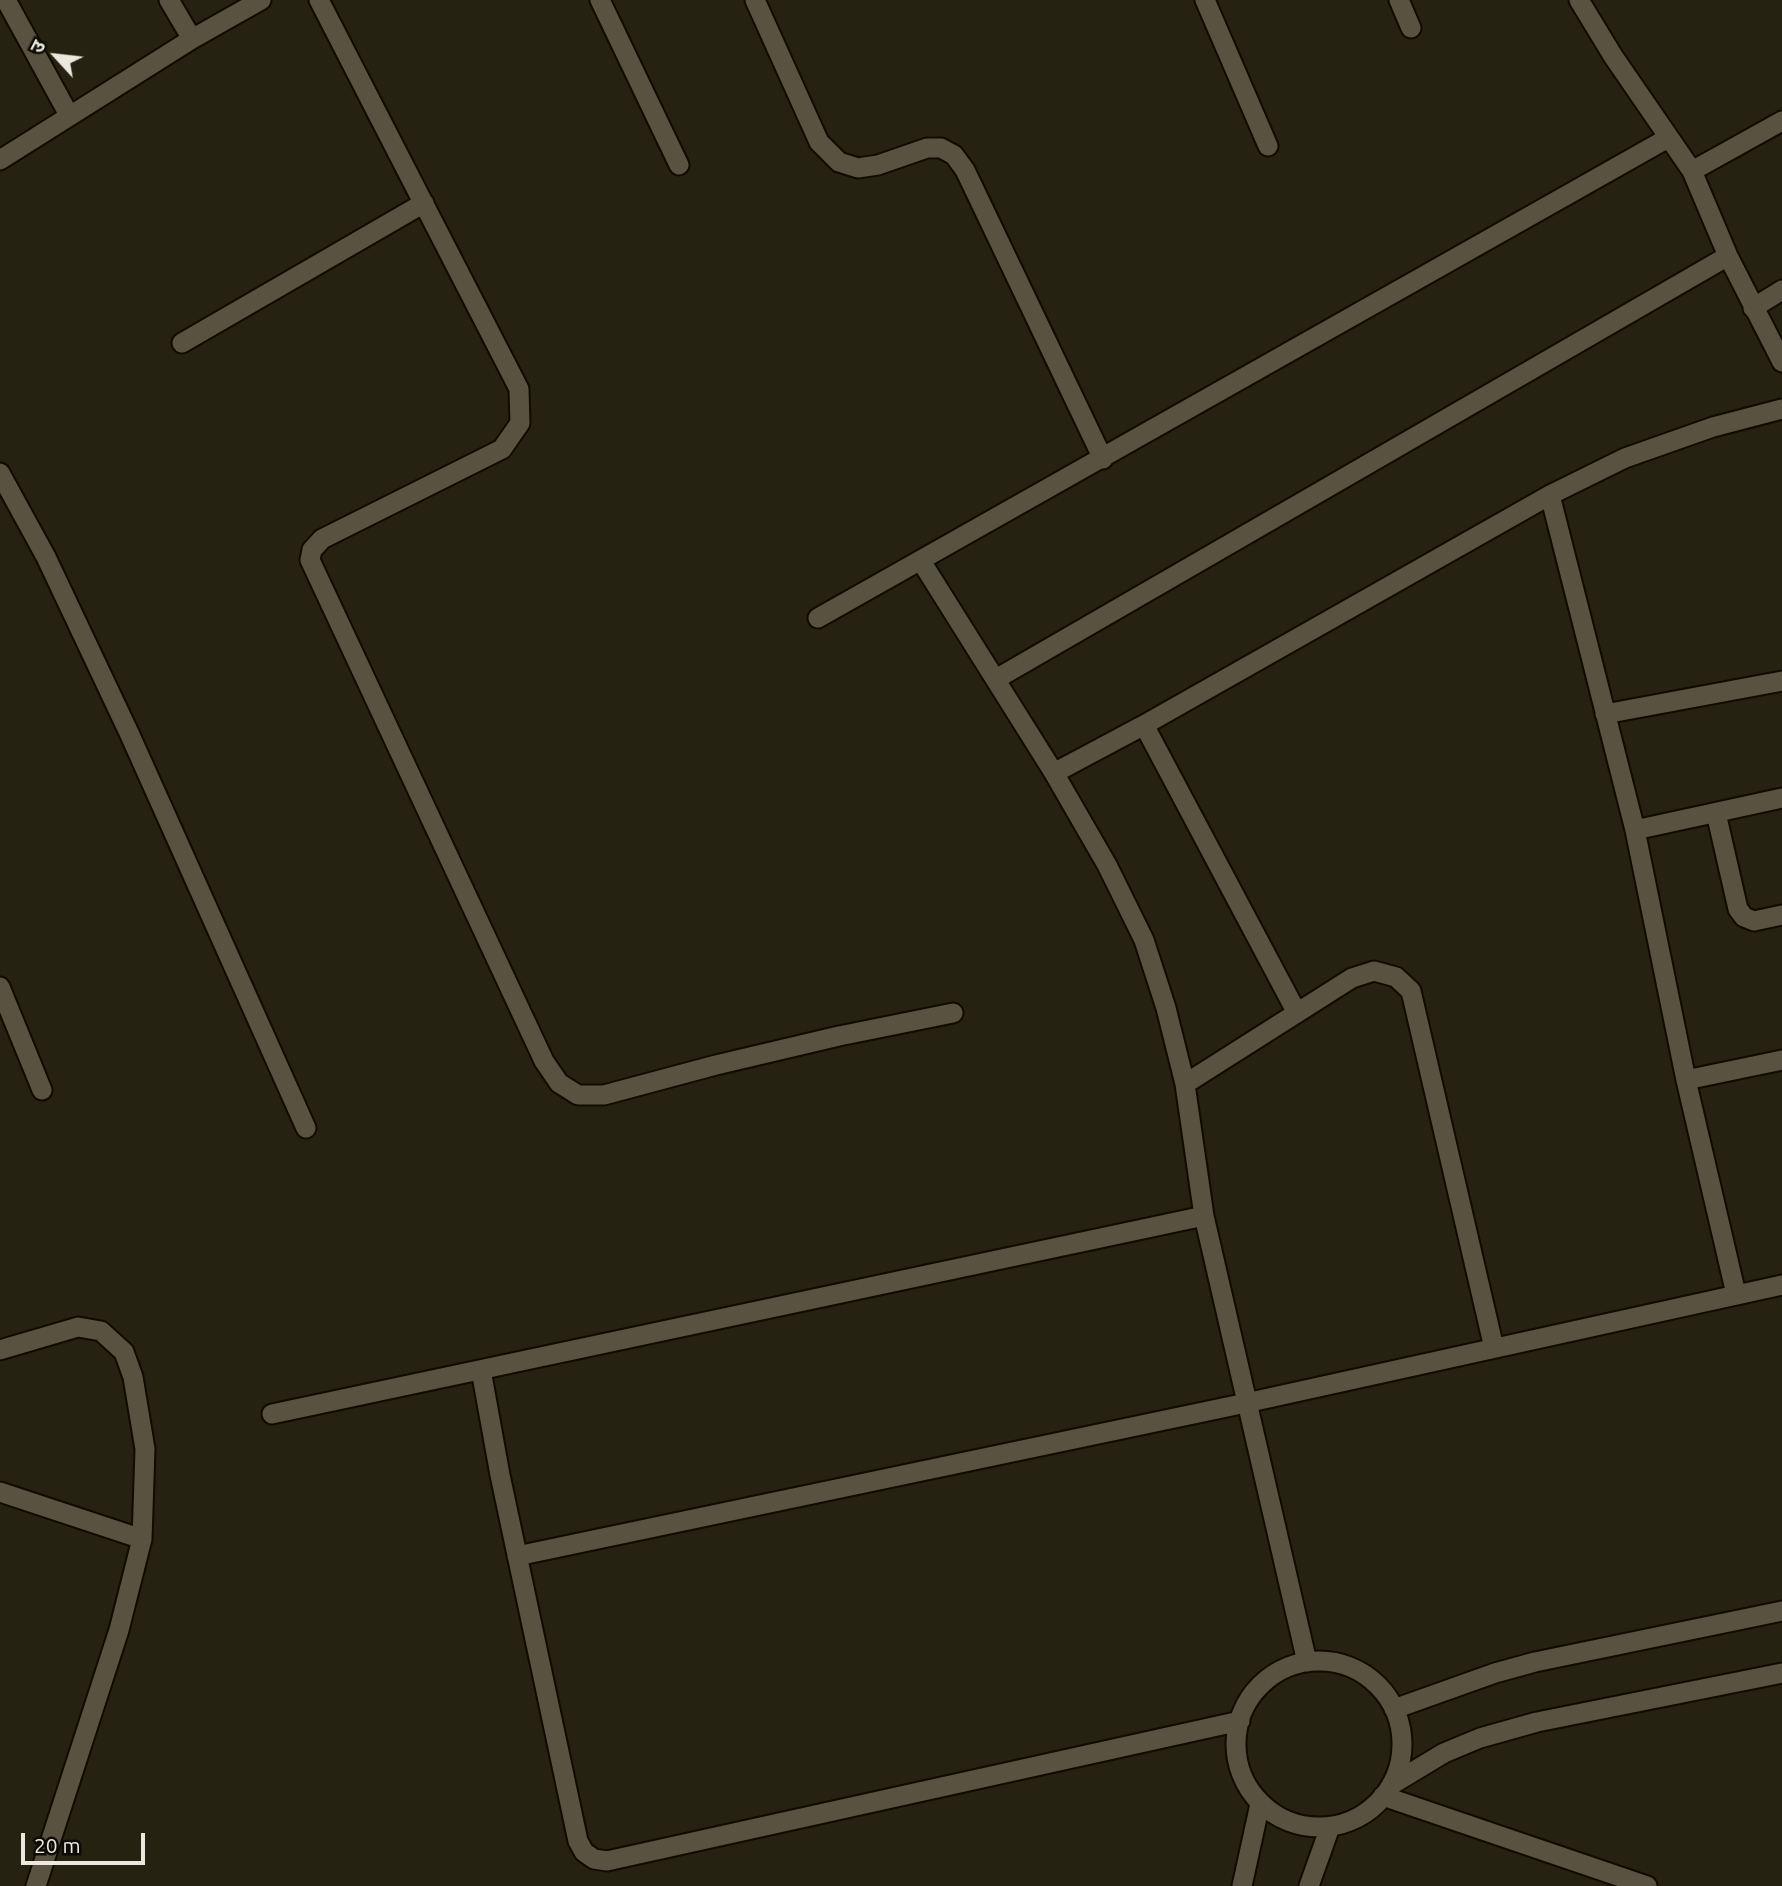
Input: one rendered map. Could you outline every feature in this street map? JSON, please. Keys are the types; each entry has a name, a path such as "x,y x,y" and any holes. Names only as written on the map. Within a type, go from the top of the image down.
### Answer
{"street":[{"path":"6,0 69,115"},
{"path":"169,0 192,39"},
{"path":"0,160 192,39 261,0"},
{"path":"319,0 519,389 520,423 502,449 321,539 312,550 310,560 544,1061 559,1083 578,1095 604,1095 839,1035 953,1013"},
{"path":"600,0 679,165"},
{"path":"755,0 820,142 839,162 858,168 878,165 927,148 941,148 954,155 965,170 1102,459"},
{"path":"1205,0 1268,146"},
{"path":"1399,0 1411,28"},
{"path":"1579,0 1613,56 1692,171 1728,256 1782,362"},
{"path":"1692,171 1782,121"},
{"path":"818,618 1668,138"},
{"path":"182,343 424,202"},
{"path":"996,679 1728,256"},
{"path":"1753,308 1782,290"},
{"path":"1055,773 1550,495 1625,458 1713,428 1782,409"},
{"path":"0,473 46,557 130,735 306,1128"},
{"path":"1550,495 1635,830 1686,1080 1736,1294"},
{"path":"921,561 1055,773 1107,865 1144,940 1166,1008 1185,1084 1204,1216 1307,1662"},
{"path":"1605,714 1782,681"},
{"path":"1144,725 1297,1013"},
{"path":"1635,830 1782,798"},
{"path":"1716,813 1738,909 1744,917 1754,921 1782,915"},
{"path":"1185,1084 1352,978 1374,971 1396,977 1411,991 1494,1348"},
{"path":"0,987 42,1090"},
{"path":"1686,1080 1782,1060"},
{"path":"272,1414 1204,1216"},
{"path":"517,1556 1246,1403 1782,1285"},
{"path":"0,1350 78,1327 102,1331 124,1352 133,1377 145,1449 142,1539 119,1630 36,1886"},
{"path":"481,1370 517,1556 578,1840 584,1852 594,1859 607,1861 1240,1721"},
{"path":"0,1492 142,1539"},
{"path":"1394,1709 1495,1673 1535,1662 1782,1611"},
{"path":"1307,1662 1333,1662 1358,1671 1379,1687 1394,1709 1401,1734 1400,1761 1387,1790 1375,1805 1355,1819 1330,1827 1304,1826 1281,1818 1260,1804 1245,1783 1237,1758 1236,1732 1245,1707 1260,1685 1282,1670 1307,1662"},
{"path":"1387,1790 1444,1753 1480,1738 1537,1722 1782,1673"},
{"path":"1387,1790 1647,1886"},
{"path":"1242,1886 1260,1804"},
{"path":"1309,1886 1330,1827"}]}
